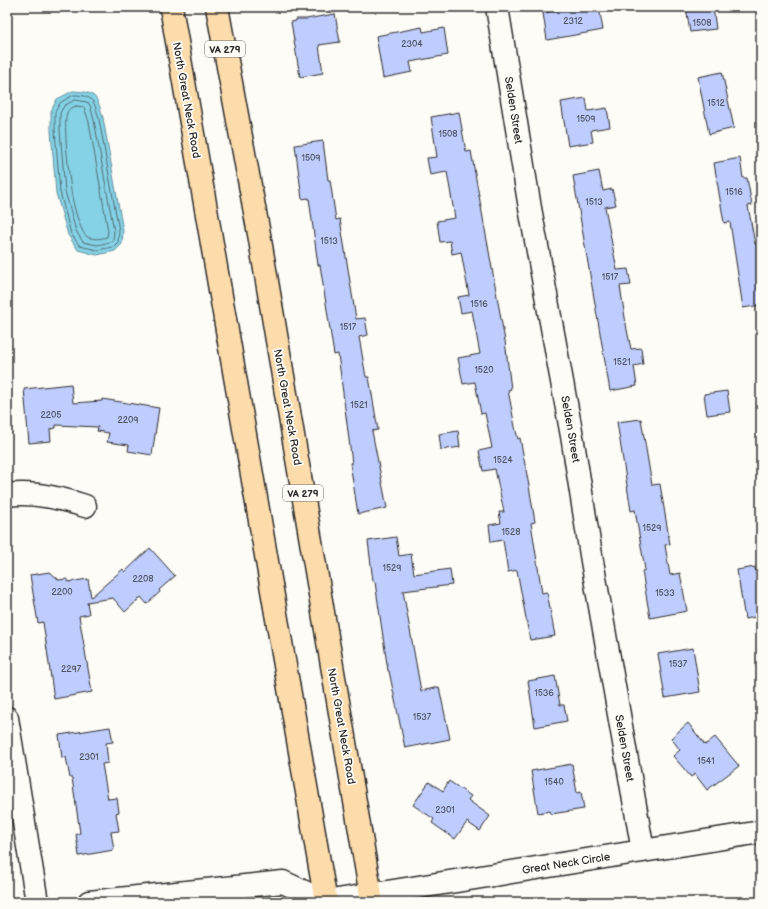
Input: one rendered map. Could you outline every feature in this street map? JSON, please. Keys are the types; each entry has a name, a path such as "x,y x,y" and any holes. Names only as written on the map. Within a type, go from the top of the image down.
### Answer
{"main road":[{"name":"North Great Neck Road","path":"171,7 326,902"},
{"name":"North Great Neck Road","path":"217,7 260,242 371,898"}],"street":[{"name":"Selden Street","path":"497,7 530,208 572,436 642,851"},
{"path":"7,495 40,495 86,506"},
{"path":"7,718 37,902"},
{"name":"Great Neck Circle","path":"326,902 371,898 761,832"},
{"path":"89,902 283,882 326,902"}],"water":[{"path":"73,91 91,94 95,97 99,105 103,118 123,231 122,244 115,251 97,255 78,250 68,235 56,193 51,131 51,111 57,99"}],"building":[{"path":"575,7 599,7 603,30 547,40 543,13"},
{"path":"686,7 713,7 716,29 690,32"},
{"path":"335,14 340,42 319,45 323,73 300,77 291,22 296,21 296,19 306,19"},
{"path":"422,27 423,32 444,28 448,55 410,62 412,72 383,78 376,36"},
{"path":"722,72 734,128 709,134 698,77"},
{"path":"586,98 588,111 607,108 610,127 591,130 593,142 568,146 561,102"},
{"path":"459,112 466,152 471,151 505,341 511,389 508,390 518,439 520,438 529,486 535,522 531,523 542,593 547,592 555,636 530,640 517,570 508,572 503,540 491,542 489,525 501,523 499,512 504,512 495,469 483,471 479,451 492,448 485,413 481,414 475,382 463,384 458,358 480,354 472,311 461,313 458,297 469,295 461,252 452,254 450,241 440,242 437,221 455,218 447,172 430,175 427,158 437,157 431,117"},
{"path":"323,141 328,180 330,180 336,220 340,219 356,319 365,318 368,335 359,337 366,377 369,377 378,430 372,431 387,508 358,514 350,463 352,463 338,354 334,355 320,265 318,265 309,198 302,199 295,145"},
{"path":"740,158 743,178 747,178 752,205 748,206 755,244 761,243 761,305 743,308 730,222 724,223 714,163"},
{"path":"599,171 603,191 612,189 616,205 605,207 617,270 628,269 631,285 620,286 631,349 641,348 643,364 634,366 637,386 610,391 573,176"},
{"path":"71,384 73,403 102,401 102,399 159,408 152,455 128,451 129,445 107,442 109,433 97,431 98,427 56,425 56,428 50,429 51,441 29,443 24,389"},
{"path":"727,391 730,412 707,415 704,394"},
{"path":"641,419 652,485 660,484 670,544 665,545 670,575 680,573 687,611 650,618 642,571 645,570 635,510 631,511 617,422"},
{"path":"458,431 460,447 441,450 439,434"},
{"path":"396,537 399,556 411,554 414,574 450,569 452,585 403,591 421,691 439,687 450,739 405,748 388,671 368,541"},
{"path":"150,548 175,576 159,590 160,592 147,604 141,597 125,612 113,598 87,602 89,614 79,616 92,692 54,699 43,622 38,623 30,575 50,572 59,580 68,579 68,582 88,579 91,597 123,569 125,572"},
{"path":"755,567 761,601 761,616 745,619 737,570"},
{"path":"693,648 700,692 665,698 658,654"},
{"path":"555,676 560,705 564,705 567,721 535,727 528,681"},
{"path":"688,723 705,745 715,737 739,766 707,790 695,774 691,777 673,756 680,750 671,738"},
{"path":"110,727 113,742 106,743 108,763 102,764 108,799 117,798 119,812 116,813 119,831 111,832 114,850 79,856 76,834 80,833 72,778 70,778 66,757 62,758 59,735"},
{"path":"572,764 577,793 581,792 584,809 551,814 550,811 538,813 531,771"},
{"path":"449,781 471,796 468,800 490,816 480,831 467,822 455,839 432,823 434,819 413,805 429,782 443,791"}]}
